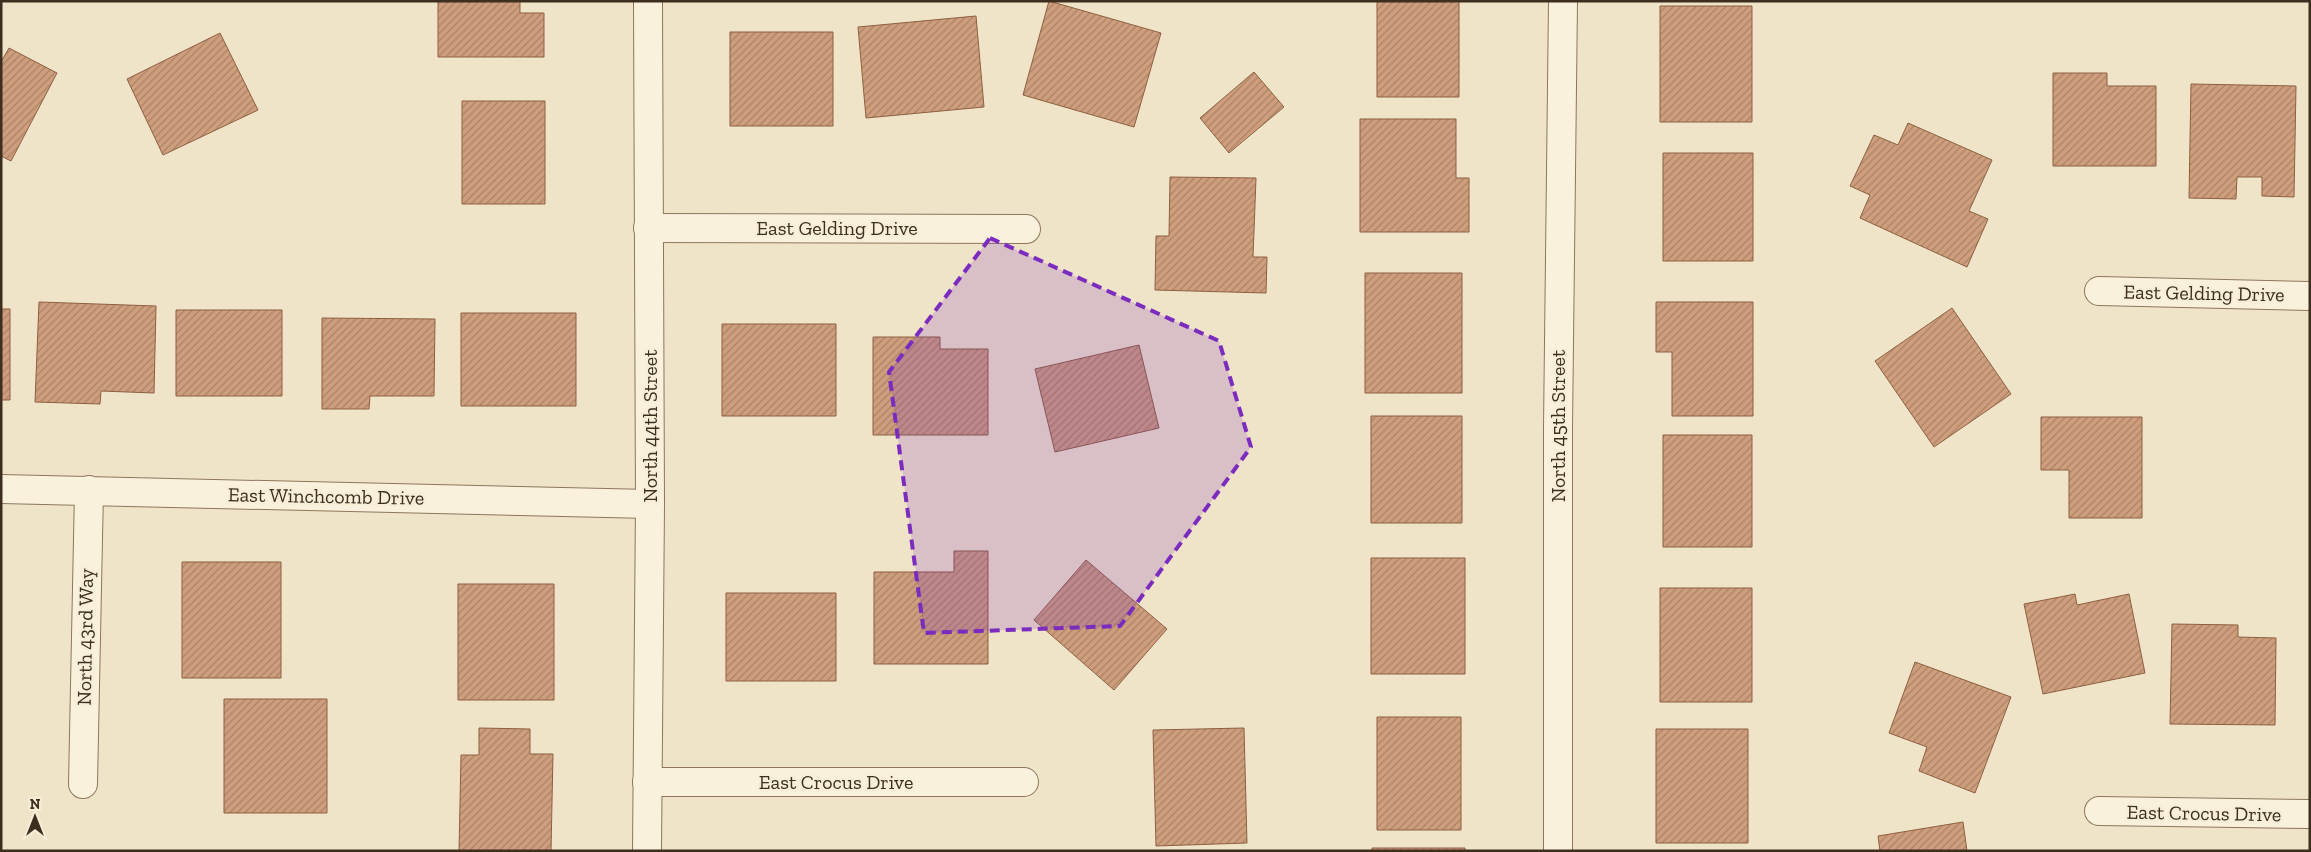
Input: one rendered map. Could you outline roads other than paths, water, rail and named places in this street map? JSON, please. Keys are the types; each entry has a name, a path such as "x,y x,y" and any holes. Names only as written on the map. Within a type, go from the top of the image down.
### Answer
{"street":[{"name":"North 44th Street","path":"647,851 650,504 648,1"},
{"name":"North 45th Street","path":"1558,851 1558,428 1564,1"},
{"name":"East Gelding Drive","path":"648,228 1026,229"},
{"name":"East Gelding Drive","path":"2099,291 2310,296"},
{"name":"East Winchcomb Drive","path":"1,489 650,504"},
{"name":"North 43rd Way","path":"82,784 88,490"},
{"name":"East Crocus Drive","path":"647,782 1024,782"},
{"name":"East Crocus Drive","path":"2099,811 2310,814"}]}
